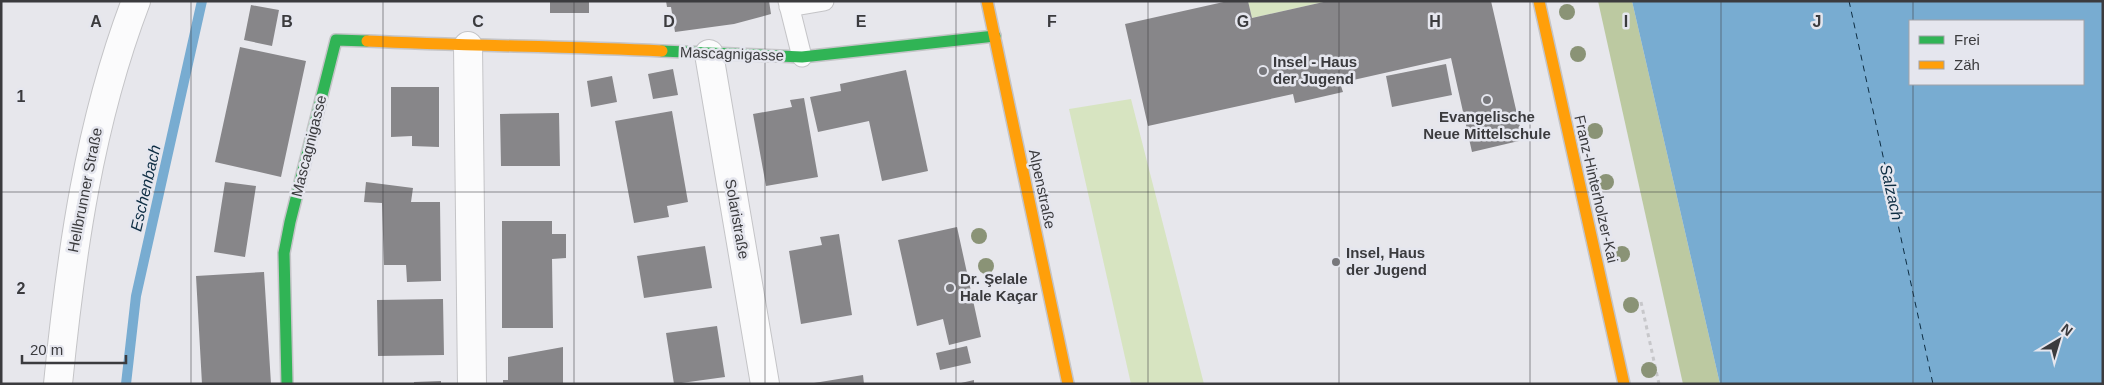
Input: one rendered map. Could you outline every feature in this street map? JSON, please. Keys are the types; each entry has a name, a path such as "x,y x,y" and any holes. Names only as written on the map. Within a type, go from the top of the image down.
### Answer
{"street":[{"name":"Hellbrunner Straße","path":"58,384 72,253 82,193 110,79 123,34 136,1"},
{"name":"Alpenstraße","path":"987,1 1068,384"},
{"name":"Franz-Hinterholzer-Kai","path":"1539,1 1624,384"},
{"name":"Mascagnigasse","path":"287,384 284,254 294,203 336,40 468,46 569,46 802,57 994,36"},
{"path":"468,46 472,384"},
{"name":"Solaristraße","path":"709,54 765,384"}],"lane":[{"path":"802,57 789,4 824,1"}],"green space":[{"path":"1248,1 1328,1 1252,18"},
{"path":"1598,1 1632,1 1720,384 1683,384"},
{"path":"1131,99 1204,384 1131,384 1069,109"}],"water":[{"name":"Salzach","path":"1632,1 2103,1 2103,384 1720,384"}],"building":[{"path":"550,1 589,1 589,13 550,13"},
{"path":"666,1 769,1 771,14 734,24 675,32 671,7 667,7"},
{"name":"Insel - Haus der Jugend","path":"1228,1 1248,1 1252,18 1328,1 1491,1 1523,140 1472,152 1451,58 1340,83 1343,92 1295,103 1293,94 1148,126 1125,24"},
{"path":"251,5 279,10 272,46 244,40"},
{"path":"240,47 306,61 281,177 215,162"},
{"path":"1446,64 1452,95 1392,107 1386,76"},
{"path":"673,69 678,95 653,99 648,74"},
{"path":"906,70 928,171 882,181 869,121 818,132 810,97 841,91 840,84"},
{"path":"612,76 617,102 591,107 587,81"},
{"path":"391,87 439,87 439,147 412,146 412,136 391,137"},
{"path":"804,98 818,177 766,186 753,114 792,107 790,100"},
{"path":"672,111 688,202 667,206 669,217 634,223 615,121"},
{"path":"559,113 560,166 501,166 500,114"},
{"path":"225,182 256,186 245,257 214,252"},
{"path":"366,182 413,188 411,202 440,202 441,281 407,282 406,265 384,265 382,203 364,202"},
{"path":"502,221 552,221 552,234 566,234 566,258 552,259 553,328 502,328"},
{"path":"957,227 981,337 949,345 943,319 917,326 898,240"},
{"path":"839,234 852,315 801,324 789,251 822,245 820,237"},
{"path":"705,246 712,288 644,298 637,256"},
{"path":"264,272 271,384 202,384 196,276"},
{"path":"443,299 444,355 378,356 377,300"},
{"path":"717,326 725,377 674,384 666,333"},
{"path":"967,346 971,363 940,370 936,353"},
{"path":"563,347 563,384 503,384 503,380 508,380 508,357"},
{"path":"863,375 864,384 814,383"},
{"path":"974,380 974,384 961,384 961,383"},
{"path":"441,381 441,384 414,384 414,382"}],"waterway":[{"name":"Eschenbach","path":"126,384 136,296 202,1"}],"ferry route":[{"path":"1849,1 1933,384"}],"traffic: fast":[{"path":"662,51 802,57 995,36"},
{"path":"287,384 284,253 290,222 336,40 367,41"}],"traffic: slow":[{"path":"987,1 1068,384"},
{"path":"1539,1 1624,384"},
{"path":"367,41 662,51"}],"place":[{"name":"Insel - Haus der Jugend","path":"1263,71"},
{"name":"Evangelische Neue Mittelschule","path":"1487,100"},
{"name":"Insel, Haus der Jugend","path":"1336,262"},
{"name":"Dr. Şelale Hale Kaçar","path":"950,288"}]}
